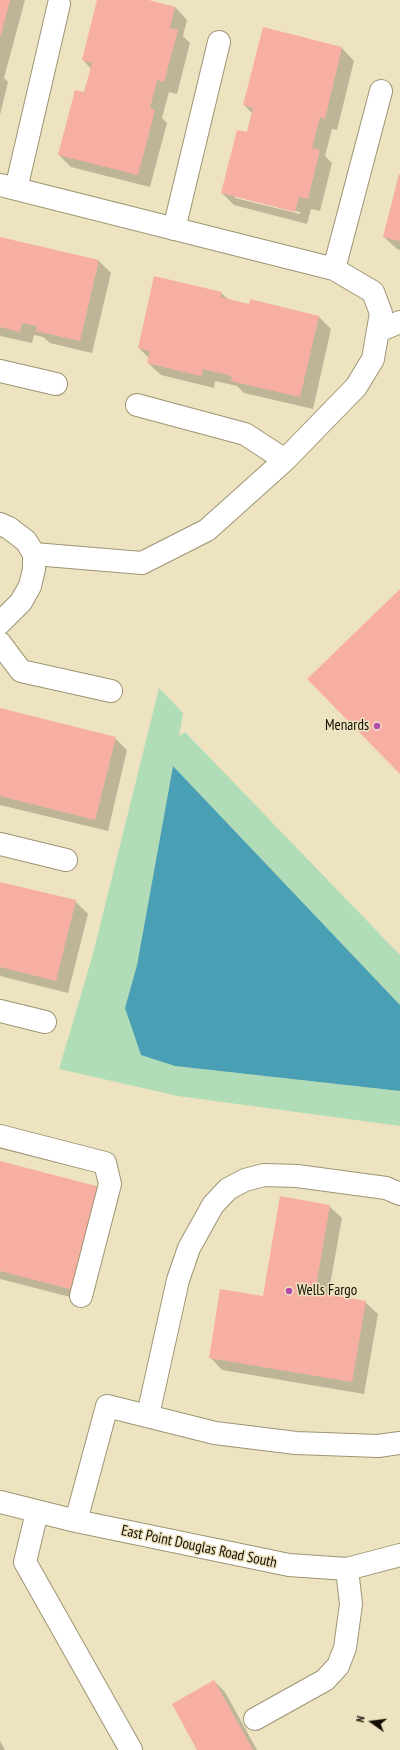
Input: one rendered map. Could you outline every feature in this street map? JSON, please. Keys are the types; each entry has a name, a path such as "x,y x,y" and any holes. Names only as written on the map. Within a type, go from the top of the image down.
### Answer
{"street":[{"path":"34,554 142,563 207,530 285,460 356,387 373,359 381,313 372,292 334,269 8,187 59,4"},
{"path":"174,229 219,42"},
{"path":"334,269 380,91"},
{"path":"378,331 400,322"},
{"path":"0,371 56,384"},
{"path":"137,405 245,434 285,460"},
{"path":"0,524 9,528 26,541 34,554 34,569 30,586 21,602 0,623"},
{"path":"0,643 21,671 111,691"},
{"path":"0,844 66,860"},
{"path":"0,1011 45,1022"},
{"path":"0,1136 105,1163 110,1184 81,1296"},
{"path":"148,1415 178,1280 188,1248 213,1205 228,1189 245,1180 264,1175 297,1176 386,1188 400,1194"},
{"path":"76,1521 107,1406 148,1415 215,1433 296,1443 378,1446 400,1443"},
{"name":"East Point Douglas Road South","path":"0,1502 76,1521 289,1565 347,1569 400,1555"},
{"path":"37,1512 25,1562 132,1750"},
{"path":"255,1719 325,1680 338,1666 345,1648 351,1604 347,1569"}],"green space":[{"path":"159,688 183,713 179,736 185,732 400,955 400,1005 173,766 137,965 125,1008 175,1066 400,1091 400,1126 178,1096 59,1069 93,954"}],"water":[{"path":"173,766 400,1005 400,1091 175,1066 141,1055 125,1008 137,965"}],"building":[{"path":"0,0 10,0 1,35 0,35"},
{"path":"97,0 149,0 175,7 170,28 178,30 164,82 157,80 150,108 155,110 138,175 58,155 75,90 84,92 92,63 82,60"},
{"path":"263,27 342,47 325,119 320,117 312,148 320,150 308,199 299,197 295,212 221,193 237,130 247,132 253,108 243,105"},
{"path":"399,174 400,175 400,241 383,237"},
{"path":"0,237 99,260 80,341 36,331 37,326 22,323 20,332 0,327"},
{"path":"154,276 222,292 221,297 249,304 250,299 319,316 300,397 231,381 232,376 203,369 201,376 147,363 150,351 138,348"},
{"name":"Menards","path":"400,589 400,774 307,679"},
{"path":"0,708 116,737 95,820 0,796"},
{"path":"0,882 76,900 56,981 0,967"},
{"path":"0,1161 100,1187 74,1290 0,1271"},
{"name":"Wells Fargo","path":"280,1196 330,1205 315,1292 366,1301 352,1382 209,1358 220,1289 263,1296"},
{"path":"214,1680 253,1750 197,1750 172,1704"}],"place":[{"name":"Menards","path":"377,726"},
{"name":"Wells Fargo","path":"289,1291"}]}
